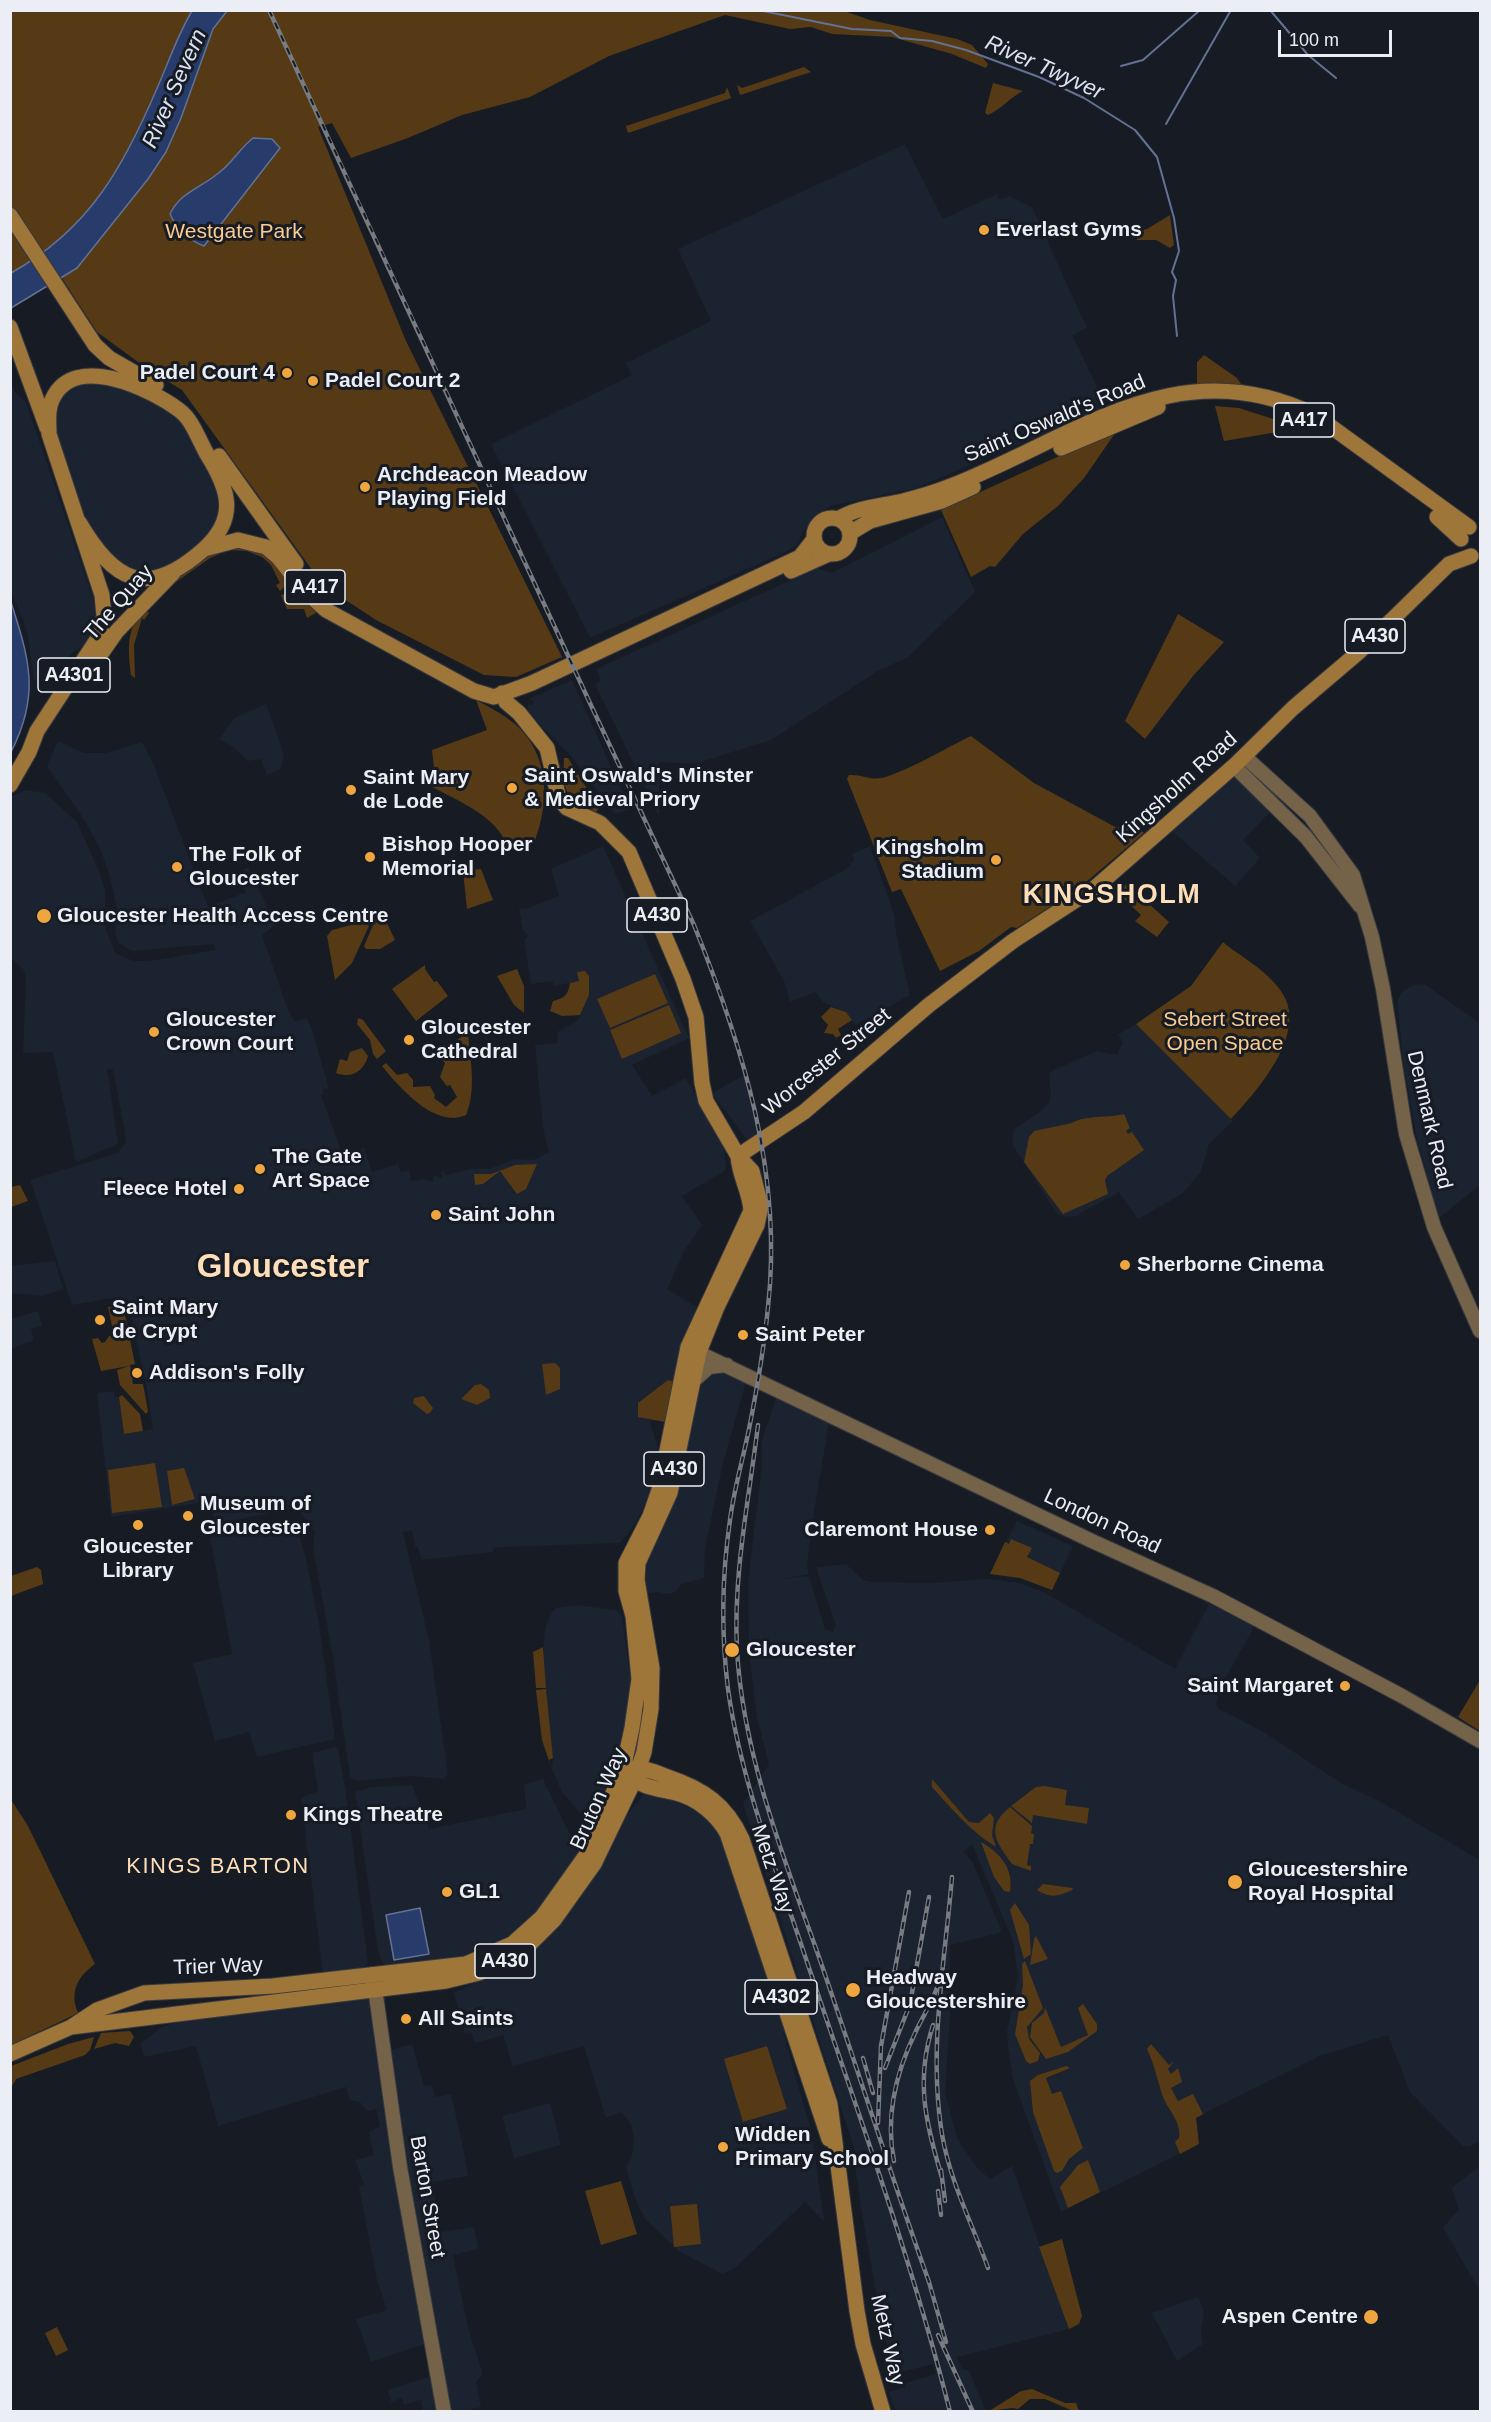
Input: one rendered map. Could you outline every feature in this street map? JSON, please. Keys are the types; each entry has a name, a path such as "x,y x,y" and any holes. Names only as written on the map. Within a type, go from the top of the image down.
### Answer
{"main road":[{"name":"A417","path":"12,217 73,313 102,352 166,391 193,428 224,482 227,497 223,522 204,549"},
{"name":"A417","path":"10,327 79,522 100,554 124,575 143,580 176,568 204,549 238,540 266,547 278,557 305,591 336,617 474,691 494,697 532,684 664,624 699,612 830,554 841,552 846,548 850,533"},
{"name":"A417","path":"49,434 49,410 53,397 67,383 82,378 100,376 125,381 147,390 180,410"},
{"name":"Saint Oswald's Road","path":"838,519 852,512 903,501 950,486 1134,404 1172,394 1223,390 1288,402 1315,415 1472,530"},
{"name":"Saint Oswald's Road","path":"850,533 870,521 948,499 1151,409 1198,399 1265,405 1312,424 1448,525 1472,530"},
{"name":"A417","path":"193,428 213,448 317,590 347,612 477,681 497,688 502,693"},
{"name":"A417","path":"664,624 696,604 800,557 814,539 818,524 825,519 838,519"},
{"path":"838,519 845,523 850,533"},
{"name":"The Quay","path":"29,752 37,731 100,635 104,616 102,595 79,522"},
{"path":"1472,530 1464,550 1478,556"},
{"name":"Kingsholm Road","path":"913,1019 1013,941 1096,887 1239,761 1449,564 1472,530"},
{"path":"814,539 818,548 830,554"},
{"name":"Kingsholm Road","path":"1449,564 1478,556"},
{"name":"The Quay","path":"10,785 29,752 117,632 176,568"},
{"name":"A430","path":"502,693 508,705 519,713 547,748 559,799 567,808 600,823 629,852 676,961 696,1017 702,1083 706,1101 738,1156 738,1174 748,1192 751,1211 694,1350"},
{"name":"Denmark Road","path":"1239,761 1310,816 1353,875 1372,936 1383,989 1406,1134 1434,1227 1480,1331"},
{"name":"Worcester Street","path":"738,1156 804,1112 913,1019"},
{"name":"London Road","path":"694,1350 839,1421 1213,1596 1402,1696 1480,1741"},
{"name":"Bruton Way","path":"374,1982 470,1976 504,1962 530,1944 554,1920 580,1886 606,1842 637,1774 651,1709 652,1668 637,1572 638,1563 657,1527 670,1493 691,1383 694,1350"},
{"name":"Bruton Way","path":"374,1982 466,1964 513,1944 542,1917 583,1861 623,1768 634,1720 639,1679 625,1571 659,1490 694,1350"},
{"path":"691,1383 709,1367 727,1365"},
{"name":"Metz Way","path":"623,1768 637,1774 695,1786 723,1807 734,1823 823,2080 835,2130 857,2312 869,2367 883,2411"},
{"name":"Trier Way","path":"10,2054 72,2027 97,2010 136,1995 160,1991 374,1982"},
{"name":"Trier Way","path":"72,2027 168,2015 374,1982"},
{"name":"Barton Street","path":"374,1982 400,2167 444,2412"},
{"path":"160,1991 159,2005 168,2015"}],"shaded area":[{"path":"905,144 943,219 997,194 1000,200 1009,196 1032,207 1087,328 1072,335 1107,407 916,488 830,506 812,520 802,533 799,543 786,552 590,638 491,444 632,375 626,363 711,321 678,249"},
{"path":"90,377 180,410 223,482 215,535 150,579 100,554 58,460 53,397"},
{"path":"10,381 15,392 26,402 93,598 96,614 95,628 88,642 34,681 27,631 11,590"},
{"path":"942,517 975,592 908,657 878,671 771,740 694,764 659,762 659,816 595,684 601,680 596,669 817,568 832,573"},
{"path":"572,680 630,809 615,814 571,756 527,712 528,704 533,705 534,701 529,699"},
{"path":"266,704 284,754 281,769 267,775 261,759 248,761 235,748 219,739 234,718"},
{"path":"58,741 84,753 106,753 142,742 155,768 208,907 246,892 235,875 248,867 276,925 262,935 286,1004 294,1022 307,1018 312,1030 329,1088 323,1089 324,1093 321,1095 343,1156 364,1148 372,1172 398,1164 401,1172 409,1170 411,1181 424,1179 433,1182 434,1175 443,1179 441,1172 444,1171 446,1175 471,1169 489,1169 514,1159 533,1160 549,1152 543,1128 535,1045 558,1043 557,1032 578,1020 589,995 585,971 577,972 579,981 554,986 553,981 531,984 524,940 528,936 523,930 519,909 528,908 559,896 551,869 603,846 689,1038 632,1065 652,1096 686,1078 724,1147 726,1170 682,1196 702,1225 684,1251 667,1289 700,1309 670,1423 654,1420 650,1422 659,1451 651,1492 635,1524 620,1543 493,1548 493,1552 422,1560 415,1546 412,1531 403,1532 429,1640 448,1775 443,1779 411,1776 358,1781 350,1777 332,1652 313,1548 315,1532 301,1513 291,1509 215,1524 211,1501 111,1517 97,1393 114,1391 115,1397 119,1397 124,1434 153,1429 146,1384 127,1298 72,1305 30,1180 118,1153 126,1141 113,1070 107,1068 118,1144 76,1162 53,1052 23,1053 26,976 23,969 10,957 10,797 26,790 45,793 77,822 100,873 105,890 106,929 115,953 134,961 149,961 216,950 214,944 133,951 118,943 115,932 117,909 109,873 100,849 85,821 47,766"},
{"path":"1232,777 1236,777 1272,810 1243,840 1260,858 1235,886 1172,831"},
{"path":"870,846 894,914 910,995 855,1025 846,1012 823,1002 816,992 790,1002 784,981 750,921 848,868 854,860 852,854"},
{"path":"1424,984 1480,1023 1480,1185 1439,1218 1417,1139 1404,1068 1397,1000 1403,991 1413,985"},
{"path":"1136,1024 1233,1121 1209,1144 1201,1172 1182,1194 1138,1219 1119,1192 1076,1216 1065,1217 1057,1214 1012,1144 1014,1129 1040,1112 1049,1102 1051,1094 1049,1074 1097,1051 1117,1055 1123,1043 1118,1034"},
{"path":"744,1075 757,1134 747,1140 712,1093"},
{"path":"55,1261 63,1289 42,1296 11,1293 11,1266"},
{"path":"38,1311 42,1326 31,1329 34,1340 11,1349 11,1319"},
{"path":"699,1352 748,1375 723,1463 705,1548 704,1578 681,1584 675,1592 668,1594 657,1592 640,1595 637,1580"},
{"name":"Gloucestershire Royal Hospital","path":"776,1398 829,1423 814,1512 807,1566 809,1574 780,1579 809,1576 825,1629 833,1632 836,1626 816,1567 846,1564 863,1580 873,1582 932,1583 987,1579 1019,1583 1044,1592 1175,1669 1213,1596 1258,1620 1219,1690 1216,1705 1219,1709 1262,1731 1341,1783 1381,1802 1480,1860 1480,2141 1469,2147 1463,2146 1410,2092 1388,2035 1320,2056 1196,2117 1199,2144 1061,2212 1013,2079 1007,2031 1018,1977 1013,1941 972,1844 963,1852 972,1861 1002,1932 950,1945 950,2016 945,2092 957,2138 977,2168 990,2179 1012,2166 1069,2329 957,2357 962,2369 969,2371 986,2411 896,2411 889,2392 905,2387 905,2383 936,2374 933,2364 897,2373 884,2336 861,2208 855,2166 859,2164 743,1804 769,1764 757,1718 749,1652 748,1582 761,1473 762,1441"},
{"path":"290,1520 295,1522 306,1558 319,1624 335,1739 257,1757 249,1732 215,1741 193,1663 232,1654 210,1537"},
{"path":"1017,1521 1073,1546 1052,1590 1020,1578 990,1574"},
{"path":"576,1605 616,1610 622,1616 631,1683 627,1722 615,1771 589,1836 581,1823 585,1819 562,1792 551,1767 553,1765 543,1658 545,1628 551,1613 556,1608"},
{"path":"335,1747 338,1749 346,1793 368,1963 361,1970 323,1975 301,1798 318,1791 312,1753"},
{"path":"543,1779 579,1853 530,1925 482,1954 388,1967 382,1962 378,1952 355,1792 371,1787 412,1785 429,1829 526,1809 524,1784"},
{"path":"645,1793 680,1803 701,1814 713,1825 723,1842 786,2031 783,2032 812,2134 824,2221 805,2202 737,2266 723,2274 680,2252 646,2220 637,2204 626,2168 632,2155 634,2139 631,2124 621,2112 606,2118 584,2046 513,2066 503,2035 475,2043 471,2032 465,2034 454,1993 477,1981 563,1919 599,1867 624,1818"},
{"path":"367,1996 373,2004 427,2343 371,2362 356,2319 387,2310 377,2281 359,2186 364,2184 355,2160 374,2155 369,2132 380,2126 376,2109 367,2111 360,2102 350,2100 346,2087 218,2126 196,2046 145,2057 140,2044 160,2028 181,2020"},
{"path":"412,2044 424,2086 432,2085 435,2097 451,2094 468,2176 433,2182 440,2232 474,2227 478,2249 453,2255 469,2332 483,2374 476,2382 481,2407 471,2409 471,2411 450,2411 402,2144 390,2050"},
{"path":"550,2103 561,2145 514,2158 502,2116"},
{"path":"1480,2166 1480,2291 1443,2228 1459,2209 1451,2188"},
{"path":"1198,2297 1204,2311 1201,2332 1203,2344 1177,2361 1152,2313"},
{"path":"435,2375 441,2411 423,2410 421,2400 404,2405 402,2398 391,2402 388,2390"}],"green space":[{"path":"11,11 192,11 132,143 101,193 63,236 39,256 11,273"},
{"name":"Westgate Park","path":"211,11 844,11 870,20 957,39 972,45 988,64 986,68 952,54 892,37 832,34 811,27 790,29 725,15 609,56 530,97 462,115 408,138 351,158 332,123 318,127 406,341 562,657 516,677 484,675 376,620 323,585 182,390 149,370 97,332 54,266 121,192"},
{"path":"804,67 811,72 740,95 737,85 742,88"},
{"path":"993,83 1023,91 988,115 985,113"},
{"path":"727,87 731,98 628,133 626,126 725,93"},
{"path":"1170,215 1174,245 1170,248 1156,240 1137,240 1135,232 1147,229"},
{"path":"1204,355 1237,378 1241,384 1197,384 1197,362"},
{"path":"1215,406 1239,408 1301,428 1224,441"},
{"path":"1118,429 1084,478 1058,506 1023,534 995,567 990,566 971,577 941,510"},
{"path":"235,545 264,552 288,577 286,585 280,591 276,585 280,583 271,565 262,557 247,551 229,550 210,558 169,587 147,611 149,613 144,620 142,618 134,645 135,678 131,675 130,634 145,609 155,597 192,565 213,552"},
{"path":"302,593 374,642 317,612 307,618 304,609 287,609 281,595"},
{"path":"1178,614 1224,642 1193,676 1145,739 1125,721"},
{"path":"476,700 515,724 535,749 540,763 544,794 540,825 535,840 516,850 508,849 495,826 472,808 421,781 434,768 432,750 487,730"},
{"name":"Kingsholm Stadium","path":"971,736 1034,783 1117,828 1128,819 1144,833 1079,888 1017,928 1011,927 979,951 940,971 901,889 892,892 847,779 849,775 869,778 889,776"},
{"path":"564,758 568,758 599,808 596,812 577,803 568,792 564,779"},
{"path":"481,869 493,900 467,909 463,871"},
{"path":"1127,884 1169,922 1157,937 1135,921 1141,915 1123,898 1128,893 1123,888"},
{"path":"383,915 395,940 380,949 366,949 364,946 377,916"},
{"path":"366,921 369,926 352,963 335,980 327,936 332,930"},
{"name":"Sebert Street Open Space","path":"1223,942 1275,983 1288,1007 1289,1024 1285,1042 1277,1060 1254,1093 1231,1119 1136,1024 1191,986"},
{"path":"425,965 425,969 434,982 437,981 448,996 416,1021 392,989"},
{"path":"517,969 524,986 524,1013 514,1005 497,976"},
{"path":"585,971 589,976 589,995 580,1015 562,1016 550,1011 553,1001 567,993 570,983 579,981 577,972"},
{"path":"655,974 668,1003 610,1028 597,999"},
{"path":"669,1005 681,1033 622,1059 610,1030"},
{"path":"831,1007 846,1012 852,1020 838,1029 841,1035 836,1038 833,1034 824,1033 828,1025 821,1017"},
{"path":"358,1018 363,1020 386,1051 377,1059 373,1054 370,1040 357,1024"},
{"path":"468,1032 472,1084 466,1115 454,1118 430,1111 408,1094 382,1066 386,1063 397,1075 407,1073 413,1080 413,1087 430,1086 435,1095 434,1098 446,1107 457,1097 450,1085 447,1086 440,1077 445,1063 434,1053 442,1047 448,1047"},
{"path":"362,1048 368,1056 360,1070 347,1075 336,1073 340,1059 347,1061 350,1052"},
{"path":"1124,1114 1130,1128 1126,1131 1128,1134 1132,1132 1144,1150 1107,1176 1105,1180 1108,1194 1063,1214 1024,1162 1029,1137 1034,1131 1077,1120"},
{"path":"537,1164 526,1189 517,1194 500,1171 483,1184 475,1185 474,1174 491,1174 515,1165"},
{"path":"20,1185 28,1201 11,1207 11,1187"},
{"path":"123,1306 135,1364 130,1365 133,1384 143,1384 148,1411 146,1414 120,1385 117,1370 129,1366 101,1371 92,1339 98,1338 102,1343 109,1336 114,1335 108,1307"},
{"path":"555,1363 560,1368 560,1389 546,1395 542,1364"},
{"path":"668,1380 679,1383 670,1423 638,1417 638,1403"},
{"path":"481,1384 489,1390 490,1398 477,1405 461,1399 475,1385"},
{"path":"122,1395 140,1414 143,1431 124,1434 119,1397"},
{"path":"424,1396 433,1408 427,1414 413,1403 414,1398"},
{"path":"155,1463 162,1507 112,1513 108,1470"},
{"path":"184,1468 195,1499 172,1505 167,1471"},
{"path":"1011,1539 1032,1548 1027,1557 1060,1573 1052,1590 1020,1578 990,1574 1005,1542 1009,1544"},
{"path":"37,1567 41,1570 43,1584 11,1596 11,1576"},
{"path":"543,1647 546,1688 536,1688 533,1652"},
{"path":"1480,1680 1480,1731 1458,1717"},
{"path":"546,1689 553,1758 549,1760 551,1767 542,1740 536,1690"},
{"path":"932,1779 969,1822 979,1823 990,1813 994,1818 992,1835 996,1847 978,1834 954,1811 932,1787"},
{"path":"1045,1786 1067,1790 1065,1805 1089,1808 1087,1824 1033,1815 1032,1823 1011,1806 1036,1787"},
{"path":"10,1798 28,1826 95,1964 84,1974 77,1985 74,1998 78,2013 11,2045"},
{"path":"1010,1807 1032,1826 1033,1844 1030,1844 1027,1865 1031,1866 1031,1871 1012,1864 998,1842 995,1828 1002,1814"},
{"path":"981,1842 1000,1856 1004,1862 1010,1876 1010,1892 1004,1891 994,1877"},
{"path":"1043,1884 1073,1888 1063,1894 1051,1896 1037,1890"},
{"path":"1015,1903 1029,1925 1031,1954 1024,1959 1010,1910"},
{"path":"1036,1936 1048,1959 1030,1965 1034,1939"},
{"path":"1025,1961 1043,2008 1027,2027 1029,2039 1040,2053 1038,2061 1030,2064 1026,2061 1015,2034 1023,1985 1022,1964"},
{"path":"1083,2004 1097,2024 1097,2031 1068,2052 1046,2059 1030,2037 1032,2023 1044,2013 1045,2007 1061,2047 1088,2035 1078,2008"},
{"path":"130,2031 134,2037 129,2046 115,2043 94,2049 101,2033"},
{"path":"94,2037 90,2050 85,2055 16,2079 11,2088 11,2066 68,2044"},
{"path":"1151,2044 1169,2065 1174,2061 1168,2069 1171,2074 1178,2068 1182,2082 1171,2088 1178,2101 1193,2094 1203,2114 1196,2118 1199,2144 1180,2154 1175,2142 1179,2138 1178,2126 1164,2100 1147,2049"},
{"path":"767,2046 787,2109 743,2122 724,2059"},
{"path":"1066,2066 1070,2068 1046,2078 1052,2094 1061,2091 1083,2148 1069,2159 1062,2171 1057,2173 1054,2171 1033,2112 1030,2081 1038,2075"},
{"path":"1088,2160 1100,2192 1068,2208 1060,2187 1078,2165"},
{"path":"621,2181 637,2234 601,2245 585,2191"},
{"path":"697,2204 701,2244 674,2247 670,2206"},
{"path":"1062,2239 1082,2316 1079,2324 1069,2329 1039,2247"},
{"path":"57,2327 68,2350 56,2356 45,2333"},
{"path":"1032,2389 1065,2403 1076,2403 1079,2411 1073,2411 1045,2399 1030,2399 1018,2409 989,2411 1021,2391"}],"water":[{"name":"River Severn","path":"192,11 227,11 213,29 181,118 166,152 148,179 77,268 11,308 11,273 39,256 63,236 101,193 132,143"},
{"path":"253,138 272,139 280,148 204,246 193,241 180,230 173,220 170,214 174,207 184,196 221,171"},
{"path":"10,599 27,658 29,676 26,712 11,752"},
{"path":"420,1908 429,1954 394,1960 386,1915"}],"waterway":[{"name":"River Twyver","path":"758,10 852,29 891,31 900,38 932,41 966,50 1039,77 1084,98 1135,130 1157,157 1174,218 1179,251 1172,272 1176,280 1173,296 1177,336"},
{"path":"1121,66 1143,60 1200,10"},
{"path":"1166,124 1231,10"},
{"path":"1270,10 1308,55 1336,78"}],"railway":[{"path":"269,10 694,925 743,1064 764,1160 770,1208 771,1257 768,1307 760,1368 727,1541 723,1625 728,1689 740,1753 758,1816 899,2234 950,2412"},
{"path":"758,1425 743,1537 736,1621 741,1690 748,1729 757,1769 780,1846 929,2282 946,2342"},
{"path":"952,1877 937,2037 938,2102 950,2169 988,2268"},
{"path":"878,2123 881,2046 909,1892"},
{"path":"885,2068 910,2004 929,1897"},
{"path":"894,2161 891,2127 894,2094 909,2047 938,1985"},
{"path":"933,2025 925,2065 925,2102 931,2139 942,2178"},
{"path":"863,2058 873,2093"},
{"path":"941,2170 945,2201"},
{"path":"938,2191 941,2215"},
{"path":"938,2335 973,2412"}],"place":[{"name":"Everlast Gyms","path":"984,230"},
{"name":"Padel Court 4","path":"287,373"},
{"name":"Padel Court 2","path":"313,381"},
{"name":"Archdeacon Meadow Playing Field","path":"365,487"},
{"name":"Saint Oswald's Minster & Medieval Priory","path":"512,788"},
{"name":"Saint Mary de Lode","path":"351,790"},
{"name":"Bishop Hooper Memorial","path":"370,857"},
{"name":"Kingsholm Stadium","path":"996,860"},
{"name":"The Folk of Gloucester","path":"177,867"},
{"name":"Gloucester Health Access Centre","path":"44,916"},
{"name":"Gloucester Crown Court","path":"154,1032"},
{"name":"Gloucester Cathedral","path":"409,1040"},
{"name":"The Gate Art Space","path":"260,1169"},
{"name":"Fleece Hotel","path":"239,1189"},
{"name":"Saint John","path":"436,1215"},
{"name":"Sherborne Cinema","path":"1125,1265"},
{"name":"Saint Mary de Crypt","path":"100,1320"},
{"name":"Saint Peter","path":"743,1335"},
{"name":"Addison's Folly","path":"137,1373"},
{"name":"Museum of Gloucester","path":"188,1516"},
{"name":"Gloucester Library","path":"138,1525"},
{"name":"Claremont House","path":"990,1530"},
{"name":"Gloucester","path":"732,1650"},
{"name":"Saint Margaret","path":"1345,1686"},
{"name":"Kings Theatre","path":"291,1815"},
{"name":"Gloucestershire Royal Hospital","path":"1235,1882"},
{"name":"GL1","path":"447,1892"},
{"name":"Headway Gloucestershire","path":"853,1990"},
{"name":"All Saints","path":"406,2019"},
{"name":"Widden Primary School","path":"723,2147"},
{"name":"Aspen Centre","path":"1371,2317"}],"district":[{"name":"KINGSHOLM","path":"1112,896"},
{"name":"Gloucester","path":"283,1268"},
{"name":"KINGS BARTON","path":"218,1867"}]}
